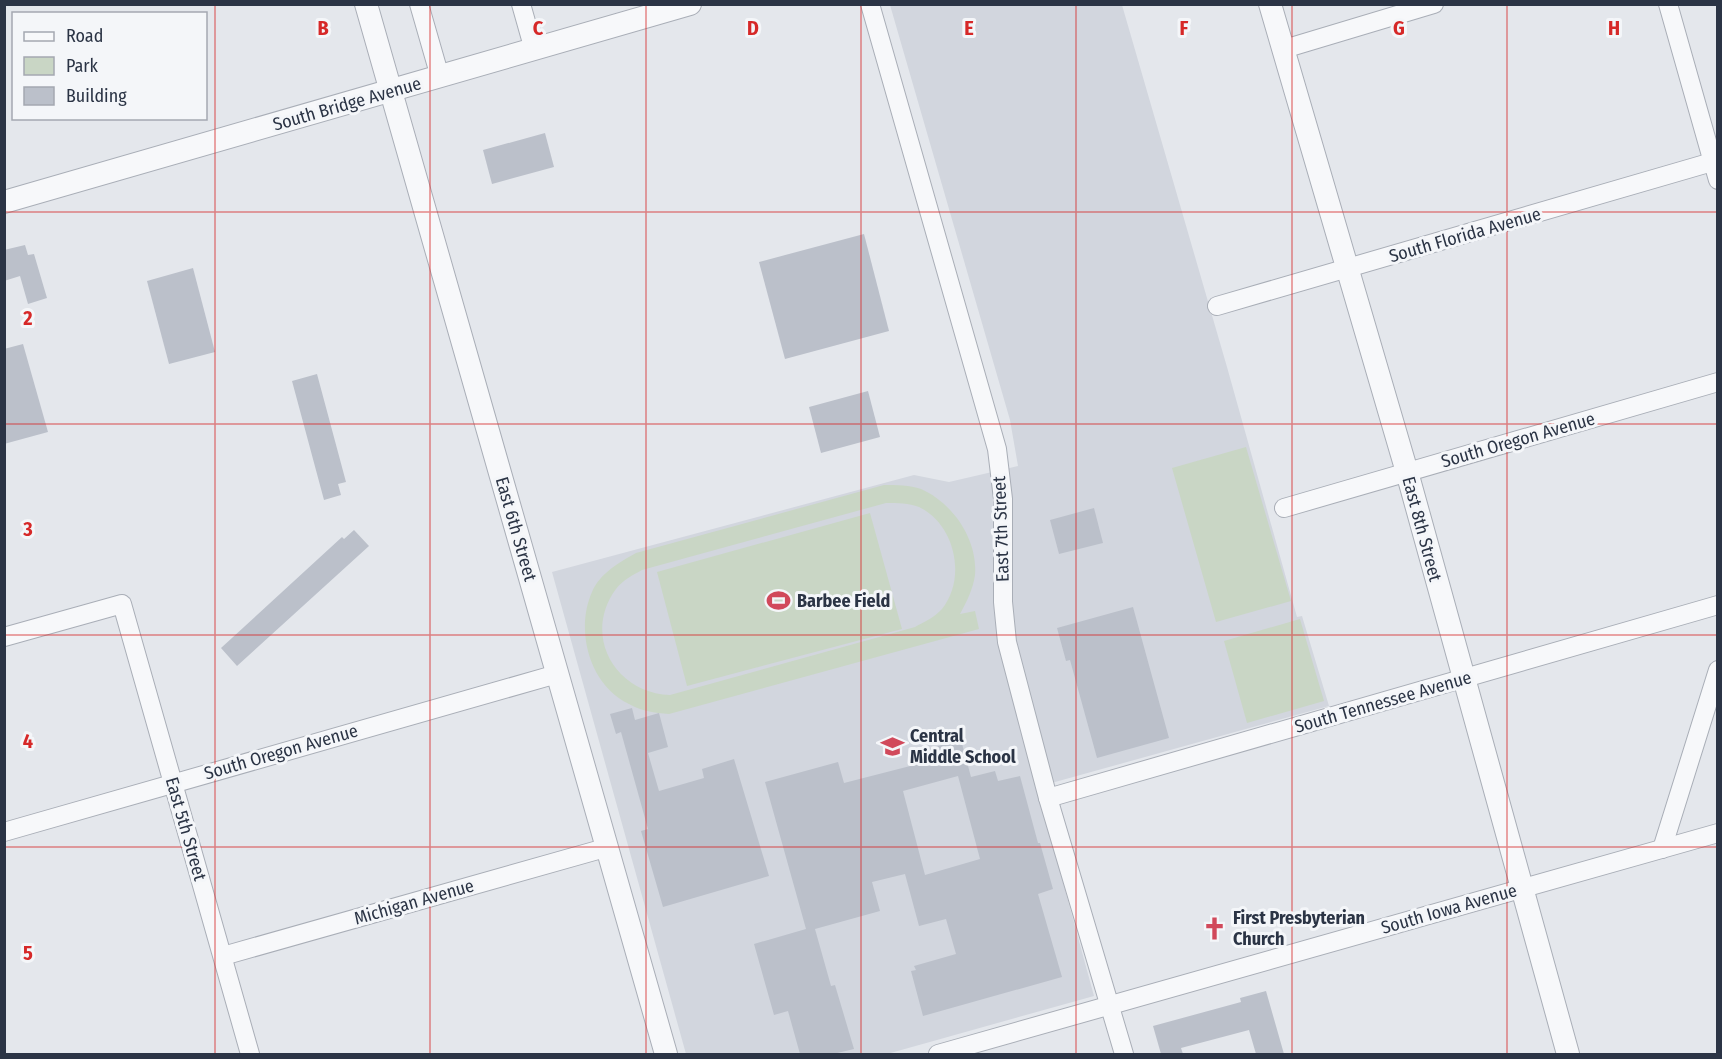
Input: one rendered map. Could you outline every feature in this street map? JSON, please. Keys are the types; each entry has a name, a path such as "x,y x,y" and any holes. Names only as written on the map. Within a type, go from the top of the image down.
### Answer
{"street":[{"name":"East 6th Street","path":"366,4 473,387 666,1054"},
{"path":"419,4 440,78"},
{"path":"521,4 534,50"},
{"name":"South Bridge Avenue","path":"4,202 534,50 639,12 690,4"},
{"name":"East 7th Street","path":"870,4 997,449 1003,499 1003,602 1007,642 1048,798 1124,1054"},
{"name":"East 8th Street","path":"1270,4 1407,472 1462,679 1568,1054"},
{"path":"1284,49 1434,4"},
{"path":"1668,4 1718,180"},
{"name":"South Florida Avenue","path":"1217,306 1712,162"},
{"name":"South Oregon Avenue","path":"1284,508 1718,382"},
{"name":"East 5th Street","path":"4,637 122,604 250,1054"},
{"name":"South Tennessee Avenue","path":"1048,798 1718,605"},
{"path":"1662,849 1718,670"},
{"name":"South Oregon Avenue","path":"4,832 557,674"},
{"name":"South Iowa Avenue","path":"938,1054 1718,833"},
{"name":"Michigan Avenue","path":"223,957 605,848"}],"shaded area":[{"name":"Central Middle School","path":"890,5 1122,5 1297,617 1302,616 1329,706 1037,787 1094,996 887,1054 686,1054 552,572 914,475 949,482 1018,466 1010,420"}],"green space":[{"path":"1246,447 1291,601 1216,622 1172,468"},
{"path":"884,485 917,488 933,495 943,503 953,513 968,536 975,562 975,575 960,614 975,611 979,629 669,714 648,711 629,704 604,684 589,655 586,639 587,607 596,585 611,569 636,553","holes":["886,503 903,503 919,507 931,515 949,539 955,568 954,582 950,596 942,609 926,621 915,627 670,695 650,692 634,684 620,673 610,658 604,642 602,625 606,607 616,589 628,578 642,570"]},
{"name":"Barbee Field","path":"870,513 902,629 687,686 657,572"},
{"path":"1300,619 1324,701 1247,723 1224,641"}],"building":[{"path":"545,133 554,167 492,184 483,150"},
{"path":"864,234 889,331 785,359 759,262"},
{"path":"25,245 28,255 34,254 47,298 28,304 20,276 4,281 4,250"},
{"path":"193,268 215,352 169,364 147,281"},
{"path":"23,344 48,432 4,444 4,349"},
{"path":"317,374 346,482 338,484 341,495 324,500 292,381"},
{"path":"868,391 880,437 821,453 809,407"},
{"path":"1094,508 1103,543 1059,554 1050,520"},
{"path":"354,530 369,546 237,666 221,648 342,537 344,539"},
{"path":"1133,607 1169,738 1097,758 1070,660 1066,661 1057,628"},
{"path":"632,708 635,720 659,713 668,747 648,753 659,791 704,778 702,769 734,759 769,876 663,907 641,831 648,829 621,732 616,734 610,714"},
{"path":"961,740 971,777 995,771 998,781 1020,776 1053,889 1038,894 1062,977 923,1016 911,971 916,970 914,966 956,954 946,919 919,926 905,874 872,882 880,911 815,929 831,986 835,985 854,1049 833,1054 800,1054 788,1011 774,1015 754,944 806,929 765,782 838,762 844,783 918,764 915,752","holes":["958,776 980,859 925,875 903,791"]},
{"path":"1266,991 1284,1054 1256,1054 1249,1030 1181,1048 1183,1054 1161,1054 1153,1026 1241,1002 1240,998"}],"place":[{"name":"Barbee Field","path":"779,601"},
{"name":"Central Middle School","path":"892,746"},
{"name":"First Presbyterian Church","path":"1215,928"}]}
